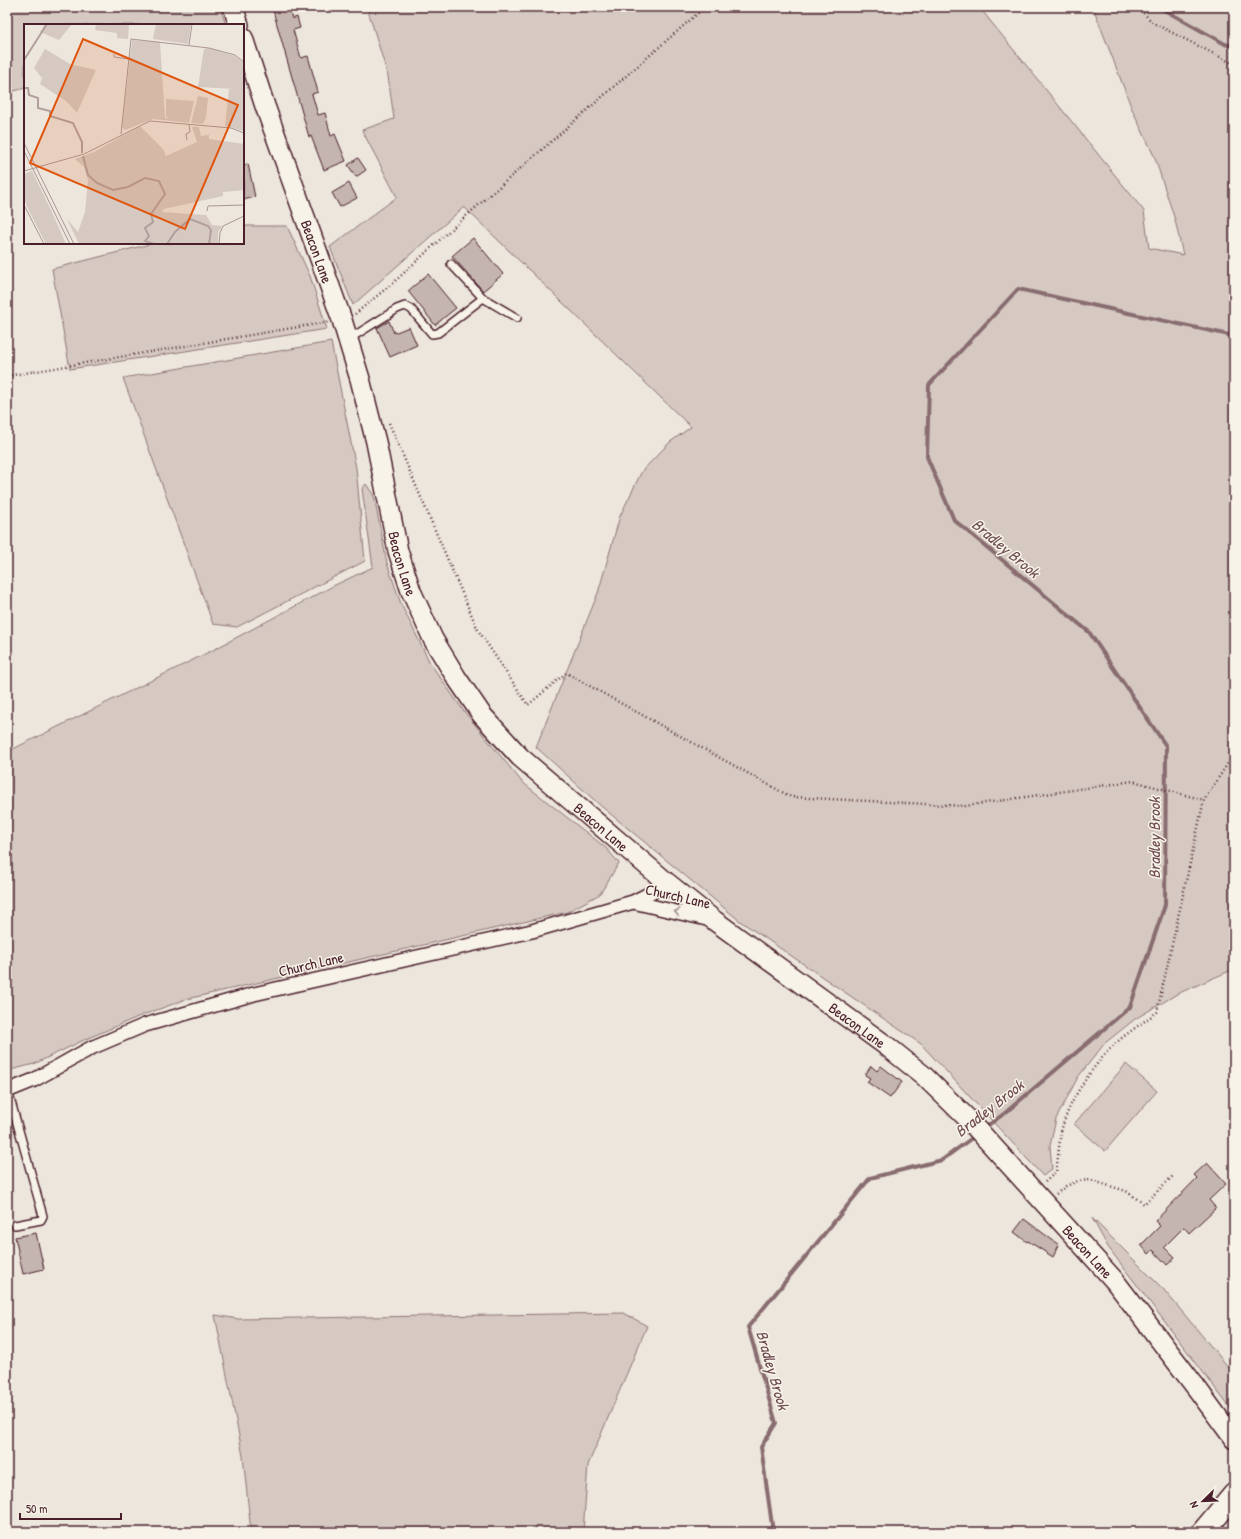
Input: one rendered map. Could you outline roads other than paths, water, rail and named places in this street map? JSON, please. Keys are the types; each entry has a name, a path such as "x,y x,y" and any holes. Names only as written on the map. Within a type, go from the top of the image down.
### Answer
{"highway":[{"path":"1203,1532 1229,1500"}],"main road":[{"path":"233,7 239,24"},
{"name":"Beacon Lane","path":"244,41 265,106 342,320 376,442 398,551 411,591 433,639 456,677 482,715 520,757 664,881 715,921 888,1047 923,1075 969,1120 1114,1280 1234,1439"}],"street":[{"name":"Church Lane","path":"8,1091 34,1080 91,1048 145,1025 254,994 532,931 633,902 651,893 664,881"},
{"name":"Church Lane","path":"633,902 715,921"}],"lane":[{"path":"451,264 484,298 516,318"},
{"path":"348,340 397,309 405,306 411,309 432,334 438,333 484,298"},
{"path":"8,1091 43,1216 41,1220 15,1225"}],"waterway":[{"name":"Bradley Brook","path":"1159,7 1225,44 1234,47"},
{"name":"Bradley Brook","path":"983,1129 1005,1113 1130,1007 1165,905 1166,746 1089,632 954,520 927,457 929,385 1018,289 1234,336"},
{"name":"Bradley Brook","path":"773,1532 761,1447 776,1423 748,1327 870,1178 942,1160 976,1135"}]}
